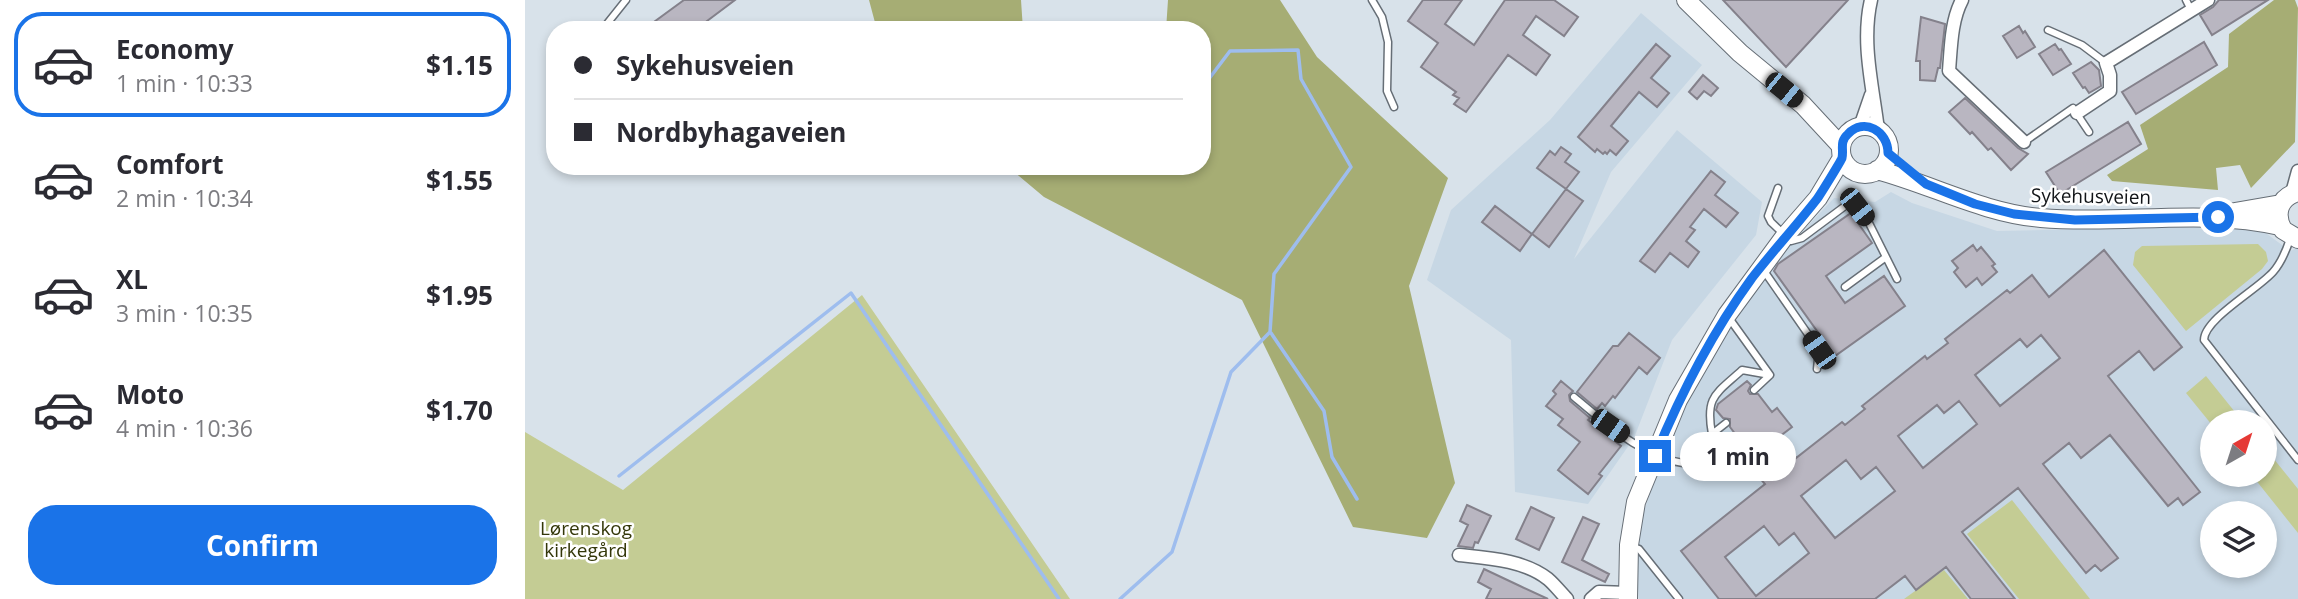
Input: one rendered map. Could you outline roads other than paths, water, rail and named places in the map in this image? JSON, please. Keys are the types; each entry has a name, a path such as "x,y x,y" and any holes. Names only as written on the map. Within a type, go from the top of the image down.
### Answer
{"main road":[{"path":"1686,0 1740,53 1803,105 1842,152 1847,167 1867,174 1885,163 1888,153 1885,138 1803,105"},
{"path":"1628,596 1629,545 1636,502 1678,400 1727,315 1785,236 1818,198 1842,152 1846,136 1864,129"},
{"name":"Sykehusveien","path":"1888,153 1926,184"},
{"name":"Sykehusveien","path":"1877,170 1926,184 1975,204 2025,216 2075,220 2218,217 2290,234"},
{"path":"1818,198 1856,172"},
{"path":"2290,196 2278,215 2290,234"},
{"name":"Sykehusveien","path":"2218,217 2290,196"}],"street":[{"path":"1864,129 1872,91 1867,34 1871,0"},
{"path":"1962,0 1952,37 1949,71 2024,142"},
{"path":"2077,113 2110,91 2110,75 2106,63 2189,5 2208,0"},
{"path":"2290,196 2298,171"},
{"path":"1459,555 1528,567 1548,579 1567,599"},
{"path":"1591,599 1599,592 1628,596"}],"lane":[{"path":"609,21 626,0"},
{"path":"1372,0 1382,17 1388,42 1387,91 1395,107"},
{"path":"2048,30 2083,45 2106,63"},
{"path":"2024,142 2073,108 2089,132"},
{"path":"1778,188 1769,216 1771,222 1791,241 1802,238 1845,206 1853,204 1867,219 1897,279"},
{"path":"2290,234 2281,260 2272,273 2208,327 2204,340 2298,460"},
{"path":"1845,287 1886,257"},
{"path":"1761,267 1819,350 1817,369"},
{"path":"1727,315 1770,375"},
{"path":"1711,434 1708,413 1713,397 1742,370 1770,375"},
{"path":"1755,390 1770,375"},
{"path":"1574,397 1610,426 1655,456 1672,462 1688,464 1711,434 1726,422"},
{"path":"1629,545 1639,549 1679,599"}],"waterway":[{"path":"1120,599 1172,552 1231,372 1270,332 1274,274 1351,167 1301,79 1298,50 1230,51 1211,76"},
{"path":"619,476 851,293 1059,599"},
{"path":"1271,333 1324,411 1332,457 1357,499"}],"park label":[{"name":"Lørenskog kirkegård","path":"586,539"}]}
